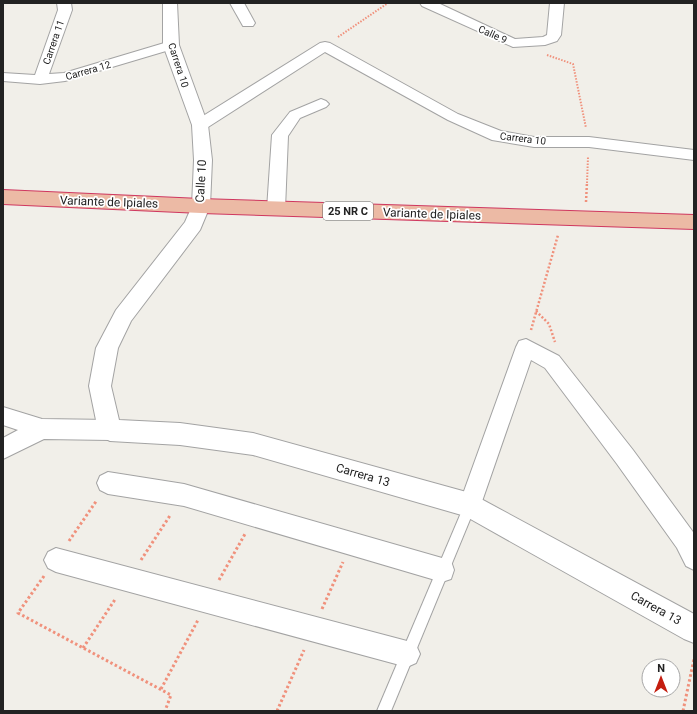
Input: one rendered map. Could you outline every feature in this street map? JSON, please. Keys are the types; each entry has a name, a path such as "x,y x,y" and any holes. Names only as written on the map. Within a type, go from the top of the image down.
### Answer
{"highway":[{"name":"Variante de Ipiales","path":"3,197 276,209 585,220 694,222"}],"street":[{"name":"Carrera 11","path":"40,80 65,10 64,3"},
{"name":"Carrera 10","path":"170,3 171,46 200,125"},
{"path":"237,3 248,23"},
{"name":"Calle 9","path":"427,3 513,43 545,41 552,38 554,34 557,3"},
{"name":"Carrera 12","path":"3,78 40,80 65,77 171,46"},
{"name":"Carrera 10","path":"325,46 453,117 498,136 534,142 589,142 694,154"},
{"path":"200,125 325,46"},
{"path":"276,209 280,135 295,115 321,104"},
{"name":"Calle 10","path":"110,430 100,386 107,348 123,316 193,225 201,206 203,160 200,125"},
{"path":"470,505 526,347 552,362 625,457 685,540 694,558"},
{"name":"Carrera 13","path":"3,416 42,429 110,430 180,434 252,444 470,505 694,629"},
{"path":"3,449 42,429"},
{"path":"108,483 184,495 442,570"},
{"path":"56,560 407,654"}],"lane":[{"path":"384,711 470,505"}],"path":[{"path":"325,46 388,3"},
{"path":"547,55 574,64 589,142 585,220"},
{"path":"526,347 562,219"},
{"path":"18,613 171,695 165,711"},
{"path":"683,711 694,659"}]}
